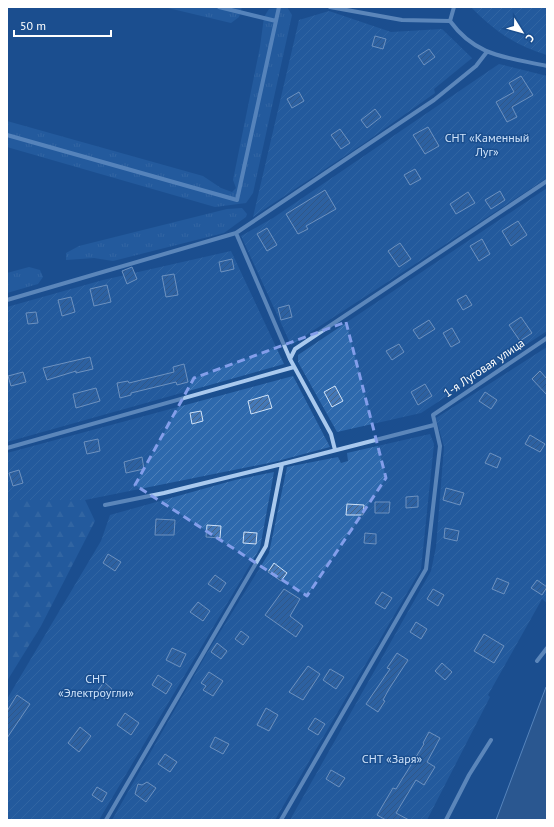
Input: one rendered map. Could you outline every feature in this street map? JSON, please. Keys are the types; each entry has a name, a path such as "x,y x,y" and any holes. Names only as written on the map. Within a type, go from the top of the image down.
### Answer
{"street":[{"path":"330,7 402,20 450,21"},
{"path":"450,21 454,7"},
{"path":"450,21 461,36 486,52 547,66"},
{"path":"7,300 236,233 434,100 476,66 486,52"},
{"path":"290,359 295,348 547,181"},
{"path":"236,233 290,359 331,434 335,450"},
{"name":"1-я Луговая улица","path":"434,425 433,415 547,338"},
{"path":"7,448 294,367"},
{"path":"105,505 164,493 434,425 440,446 426,569 281,820"},
{"path":"106,820 266,546 282,464"},
{"path":"537,661 547,648"},
{"path":"446,820 469,775 491,740"}],"highlighted area":[{"path":"346,322 386,478 307,596 135,485 194,378"}],"green space":[{"path":"164,7 242,7 239,17 231,23"},
{"path":"287,7 292,15 253,193 246,203 215,207 7,147 7,121 203,176 221,188 232,192 236,188 233,180 260,47 264,17 269,9"},
{"path":"471,7 547,7 547,55 515,42 488,23"},
{"path":"329,11 391,32 442,29 472,58 434,89 435,93 363,144 253,217 299,20"},
{"name":"СНТ «Каменный Луг»","path":"499,64 547,76 547,178 291,345 241,236 273,218"},
{"path":"547,188 547,331 421,413 337,432 298,362 298,355"},
{"path":"242,208 247,214 246,217 224,233 113,261 94,258 66,260 66,253 79,246 227,209"},
{"path":"231,251 284,364 7,442 7,307 103,280"},
{"path":"29,267 40,270 43,277 38,284 7,293 7,273"},
{"name":"СНТ «Заря»","path":"547,347 547,603 542,599 488,695 490,697 427,820 290,820 431,571 436,547 444,447 436,418"},
{"path":"293,376 330,447 274,462 85,500 7,500 7,453"},
{"path":"430,434 434,444 421,569 275,820 112,820 207,653 269,553 287,467 338,457 341,463 348,461 347,453"},
{"name":"СНТ «Электроугли»","path":"274,472 260,548 99,820 7,820 7,699 101,541 110,515 235,480"},
{"path":"7,500 85,500 95,521 41,626 7,681"}],"shaded area":[{"path":"547,686 547,820 496,820 546,687"}],"building":[{"path":"375,36 386,39 383,49 372,46"},
{"path":"429,49 435,57 424,65 418,56"},
{"path":"521,76 533,95 512,107 517,117 507,122 496,102 514,92 509,83"},
{"path":"299,92 304,101 292,108 287,99"},
{"path":"375,109 381,117 367,128 361,120"},
{"path":"428,127 439,146 425,154 413,135"},
{"path":"340,129 350,143 341,149 331,135"},
{"path":"415,169 421,179 410,185 404,175"},
{"path":"325,190 336,209 306,226 308,229 298,234 286,214"},
{"path":"500,191 505,200 491,209 485,200"},
{"path":"468,192 475,203 456,214 450,204"},
{"path":"518,221 527,235 511,246 502,231"},
{"path":"267,228 277,245 267,251 257,234"},
{"path":"482,239 490,254 479,261 470,246"},
{"path":"400,243 411,259 399,267 388,251"},
{"path":"232,259 234,269 221,272 219,262"},
{"path":"132,267 137,279 127,284 122,271"},
{"path":"174,274 178,295 166,297 162,276"},
{"path":"107,285 111,302 94,306 90,289"},
{"path":"466,295 472,305 463,310 457,300"},
{"path":"71,297 75,312 62,316 58,300"},
{"path":"289,305 292,317 281,320 278,308"},
{"path":"36,312 38,323 28,324 26,313"},
{"path":"521,317 532,333 520,341 509,325"},
{"path":"429,320 435,329 419,339 413,330"},
{"path":"452,328 460,342 451,347 443,333"},
{"path":"399,344 404,352 392,360 386,351"},
{"path":"90,357 93,369 76,373 76,371 47,380 43,368"},
{"path":"184,364 188,382 177,385 176,382 131,393 131,395 120,398 117,383 128,381 129,383 174,372 173,367"},
{"path":"540,371 547,379 547,395 532,379"},
{"path":"23,372 26,382 11,386 8,376"},
{"path":"425,384 432,396 418,405 411,392"},
{"path":"335,386 343,401 332,407 324,392"},
{"path":"96,388 100,401 76,408 73,394"},
{"path":"485,392 497,400 491,409 479,401"},
{"path":"268,395 272,408 251,414 248,401"},
{"path":"201,411 203,421 192,424 190,413"},
{"path":"530,435 545,444 540,452 525,444"},
{"path":"98,439 100,451 87,454 84,442"},
{"path":"490,453 501,458 497,468 485,463"},
{"path":"142,457 144,469 126,473 124,462"},
{"path":"19,470 23,483 13,486 9,473"},
{"path":"446,488 464,493 460,505 443,500"},
{"path":"418,496 418,507 406,508 406,497"},
{"path":"375,502 390,502 389,513 375,513"},
{"path":"347,504 364,505 363,515 346,515"},
{"path":"156,519 175,520 174,535 155,535"},
{"path":"207,525 221,526 220,538 206,537"},
{"path":"445,528 459,531 457,541 444,538"},
{"path":"244,532 257,533 256,544 243,543"},
{"path":"365,533 376,534 376,544 364,543"},
{"path":"108,554 121,562 115,571 103,563"},
{"path":"274,563 287,573 281,581 268,572"},
{"path":"215,575 226,583 220,592 208,584"},
{"path":"497,578 509,583 504,594 492,589"},
{"path":"537,580 547,587 542,595 531,588"},
{"path":"284,589 300,599 290,616 303,626 296,637 265,615"},
{"path":"433,589 444,595 438,606 427,599"},
{"path":"382,592 392,598 385,609 375,603"},
{"path":"198,602 210,611 203,621 190,612"},
{"path":"416,622 427,629 421,639 410,632"},
{"path":"241,631 249,637 243,645 235,639"},
{"path":"484,634 504,646 494,663 474,651"},
{"path":"217,643 227,651 221,659 211,652"},
{"path":"172,648 186,654 180,667 166,660"},
{"path":"397,653 408,660 389,689 383,700 385,701 378,712 366,704 390,669 387,668"},
{"path":"442,663 452,672 445,680 435,671"},
{"path":"308,666 320,674 303,700 289,692"},
{"path":"330,669 344,677 336,689 323,680"},
{"path":"209,672 223,681 213,696 203,690 206,686 201,683"},
{"path":"158,675 172,684 166,694 152,685"},
{"path":"104,682 112,689 105,699 96,693"},
{"path":"17,695 30,704 7,738 7,711"},
{"path":"266,708 278,715 269,731 257,725"},
{"path":"125,713 139,723 131,735 117,725"},
{"path":"315,718 325,724 318,735 308,729"},
{"path":"80,727 91,736 79,752 68,743"},
{"path":"429,732 440,738 427,762 435,767 424,785 416,780 396,813 409,820 386,820 377,815 393,788 396,789 424,744 423,743"},
{"path":"215,737 229,744 223,754 210,747"},
{"path":"165,754 177,762 170,772 158,764"},
{"path":"331,770 345,778 339,787 326,779"},
{"path":"147,782 156,788 146,802 135,794 138,784 142,785"},
{"path":"97,787 107,793 102,802 92,795"}],"waterway":[{"path":"219,7 276,21"},
{"path":"7,135 237,200 279,7"}]}
